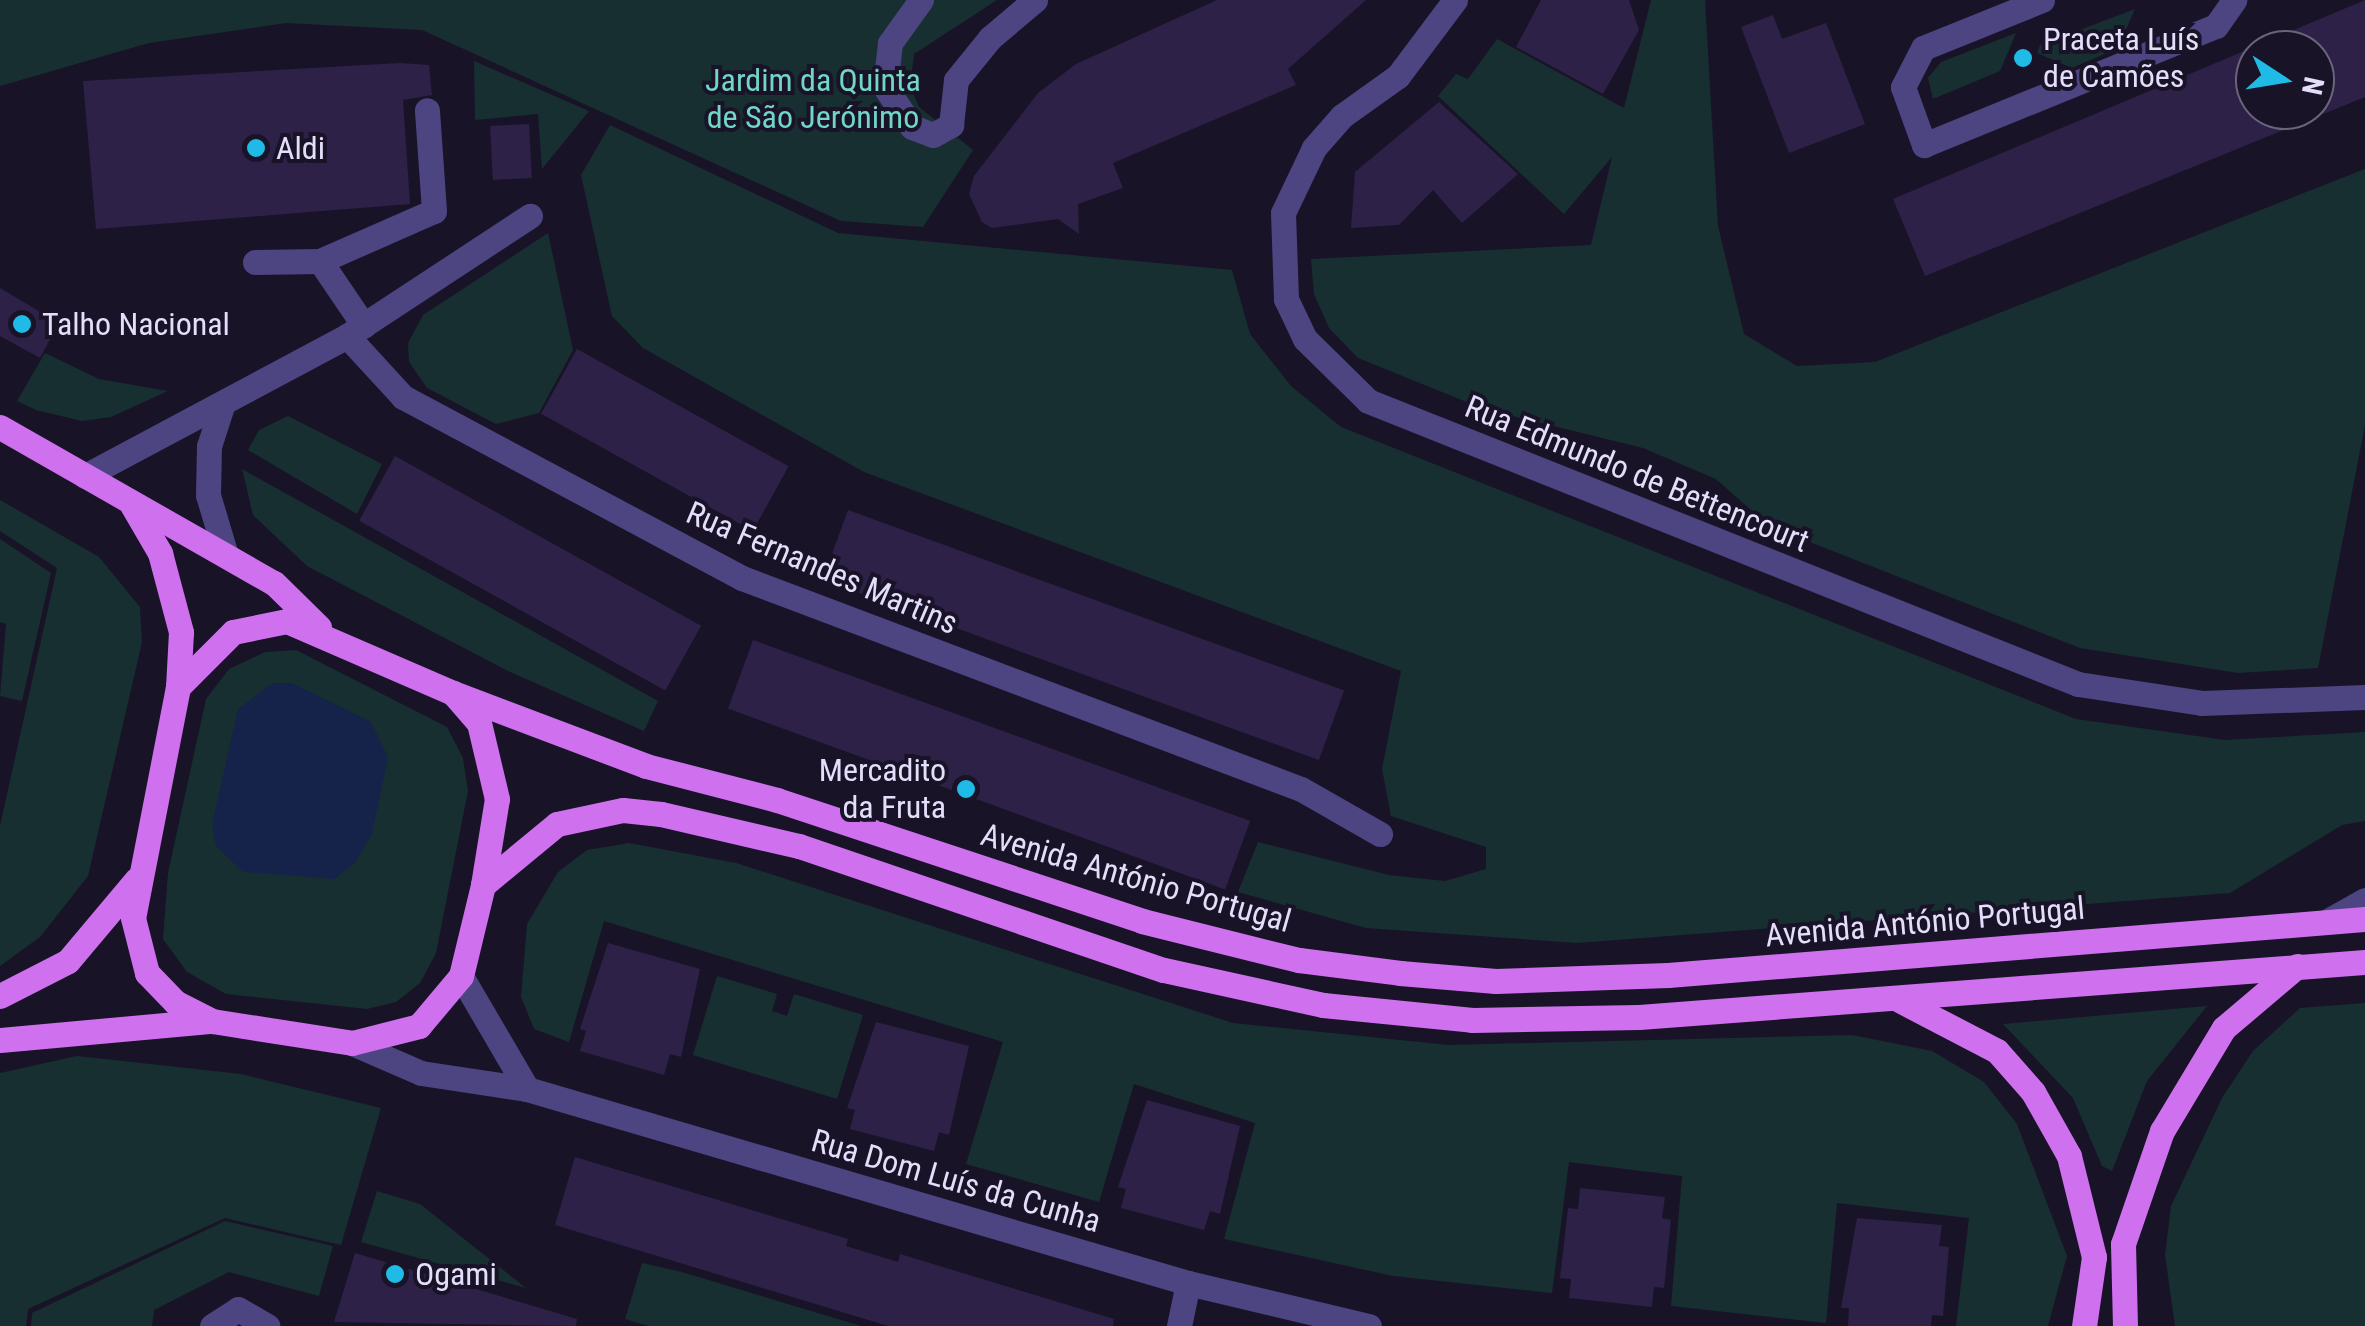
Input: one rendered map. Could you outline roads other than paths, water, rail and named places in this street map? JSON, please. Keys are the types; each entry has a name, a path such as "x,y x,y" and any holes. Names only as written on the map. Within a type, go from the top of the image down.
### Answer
{"main road":[{"path":"0,427 274,582 322,631"},
{"path":"132,505 174,594 178,687 140,875 135,948 147,973 175,1002 212,1021"},
{"path":"178,687 213,647 256,622 322,631"},
{"name":"Avenida António Portugal","path":"322,631 453,693 646,766 778,800 1142,921 1299,960 1496,981 1668,976 2365,919"},
{"path":"0,1040 212,1021 352,1042 419,1026 461,976 482,885 496,772 479,723 453,693"},
{"path":"482,885 557,824 623,810 799,846 1082,946 1323,1005 1559,1020 1896,999 2365,962"},
{"path":"0,996 68,961 140,875"},
{"path":"2125,1326 2123,1244 2162,1131 2224,1028 2297,966"},
{"path":"1896,999 1997,1051 2042,1108 2087,1206 2094,1257 2084,1326"}],"street":[{"path":"921,0 890,43 885,87 912,127 933,135 951,126 956,80 990,38 1036,0"},
{"name":"Rua Edmundo de Bettencourt","path":"1454,0 1409,64 1314,148 1282,213 1286,299 1305,339 1368,401 2078,684 2202,702 2365,697"},
{"path":"2042,0 1923,48 1903,87 1924,144 2216,26 2234,0"},
{"path":"255,262 320,261 434,212 427,110"},
{"path":"86,476 355,331 530,216"},
{"name":"Rua Fernandes Martins","path":"320,261 355,331 403,397 742,578 1302,789 1380,834"},
{"path":"223,403 209,446 208,495 225,552"},
{"path":"2326,922 2365,900"},
{"path":"461,976 527,1089"},
{"name":"Rua Dom Luís da Cunha","path":"352,1042 421,1073 527,1089 1188,1284 1333,1323 1369,1326"},
{"path":"1179,1326 1188,1284"},
{"path":"212,1326 238,1309 268,1326"}],"water":[{"path":"273,683 292,683 371,722 388,757 372,834 355,863 334,879 243,872 216,846 212,825 238,709"}],"place":[{"name":"Praceta Luís de Camões","path":"2023,58"},
{"name":"Aldi","path":"256,148"},
{"name":"Talho Nacional","path":"22,324"},
{"name":"Mercadito da Fruta","path":"966,789"},
{"name":"Ogami","path":"395,1274"}],"park label":[{"name":"Jardim da Quinta de São Jerónimo","path":"813,100"}]}
